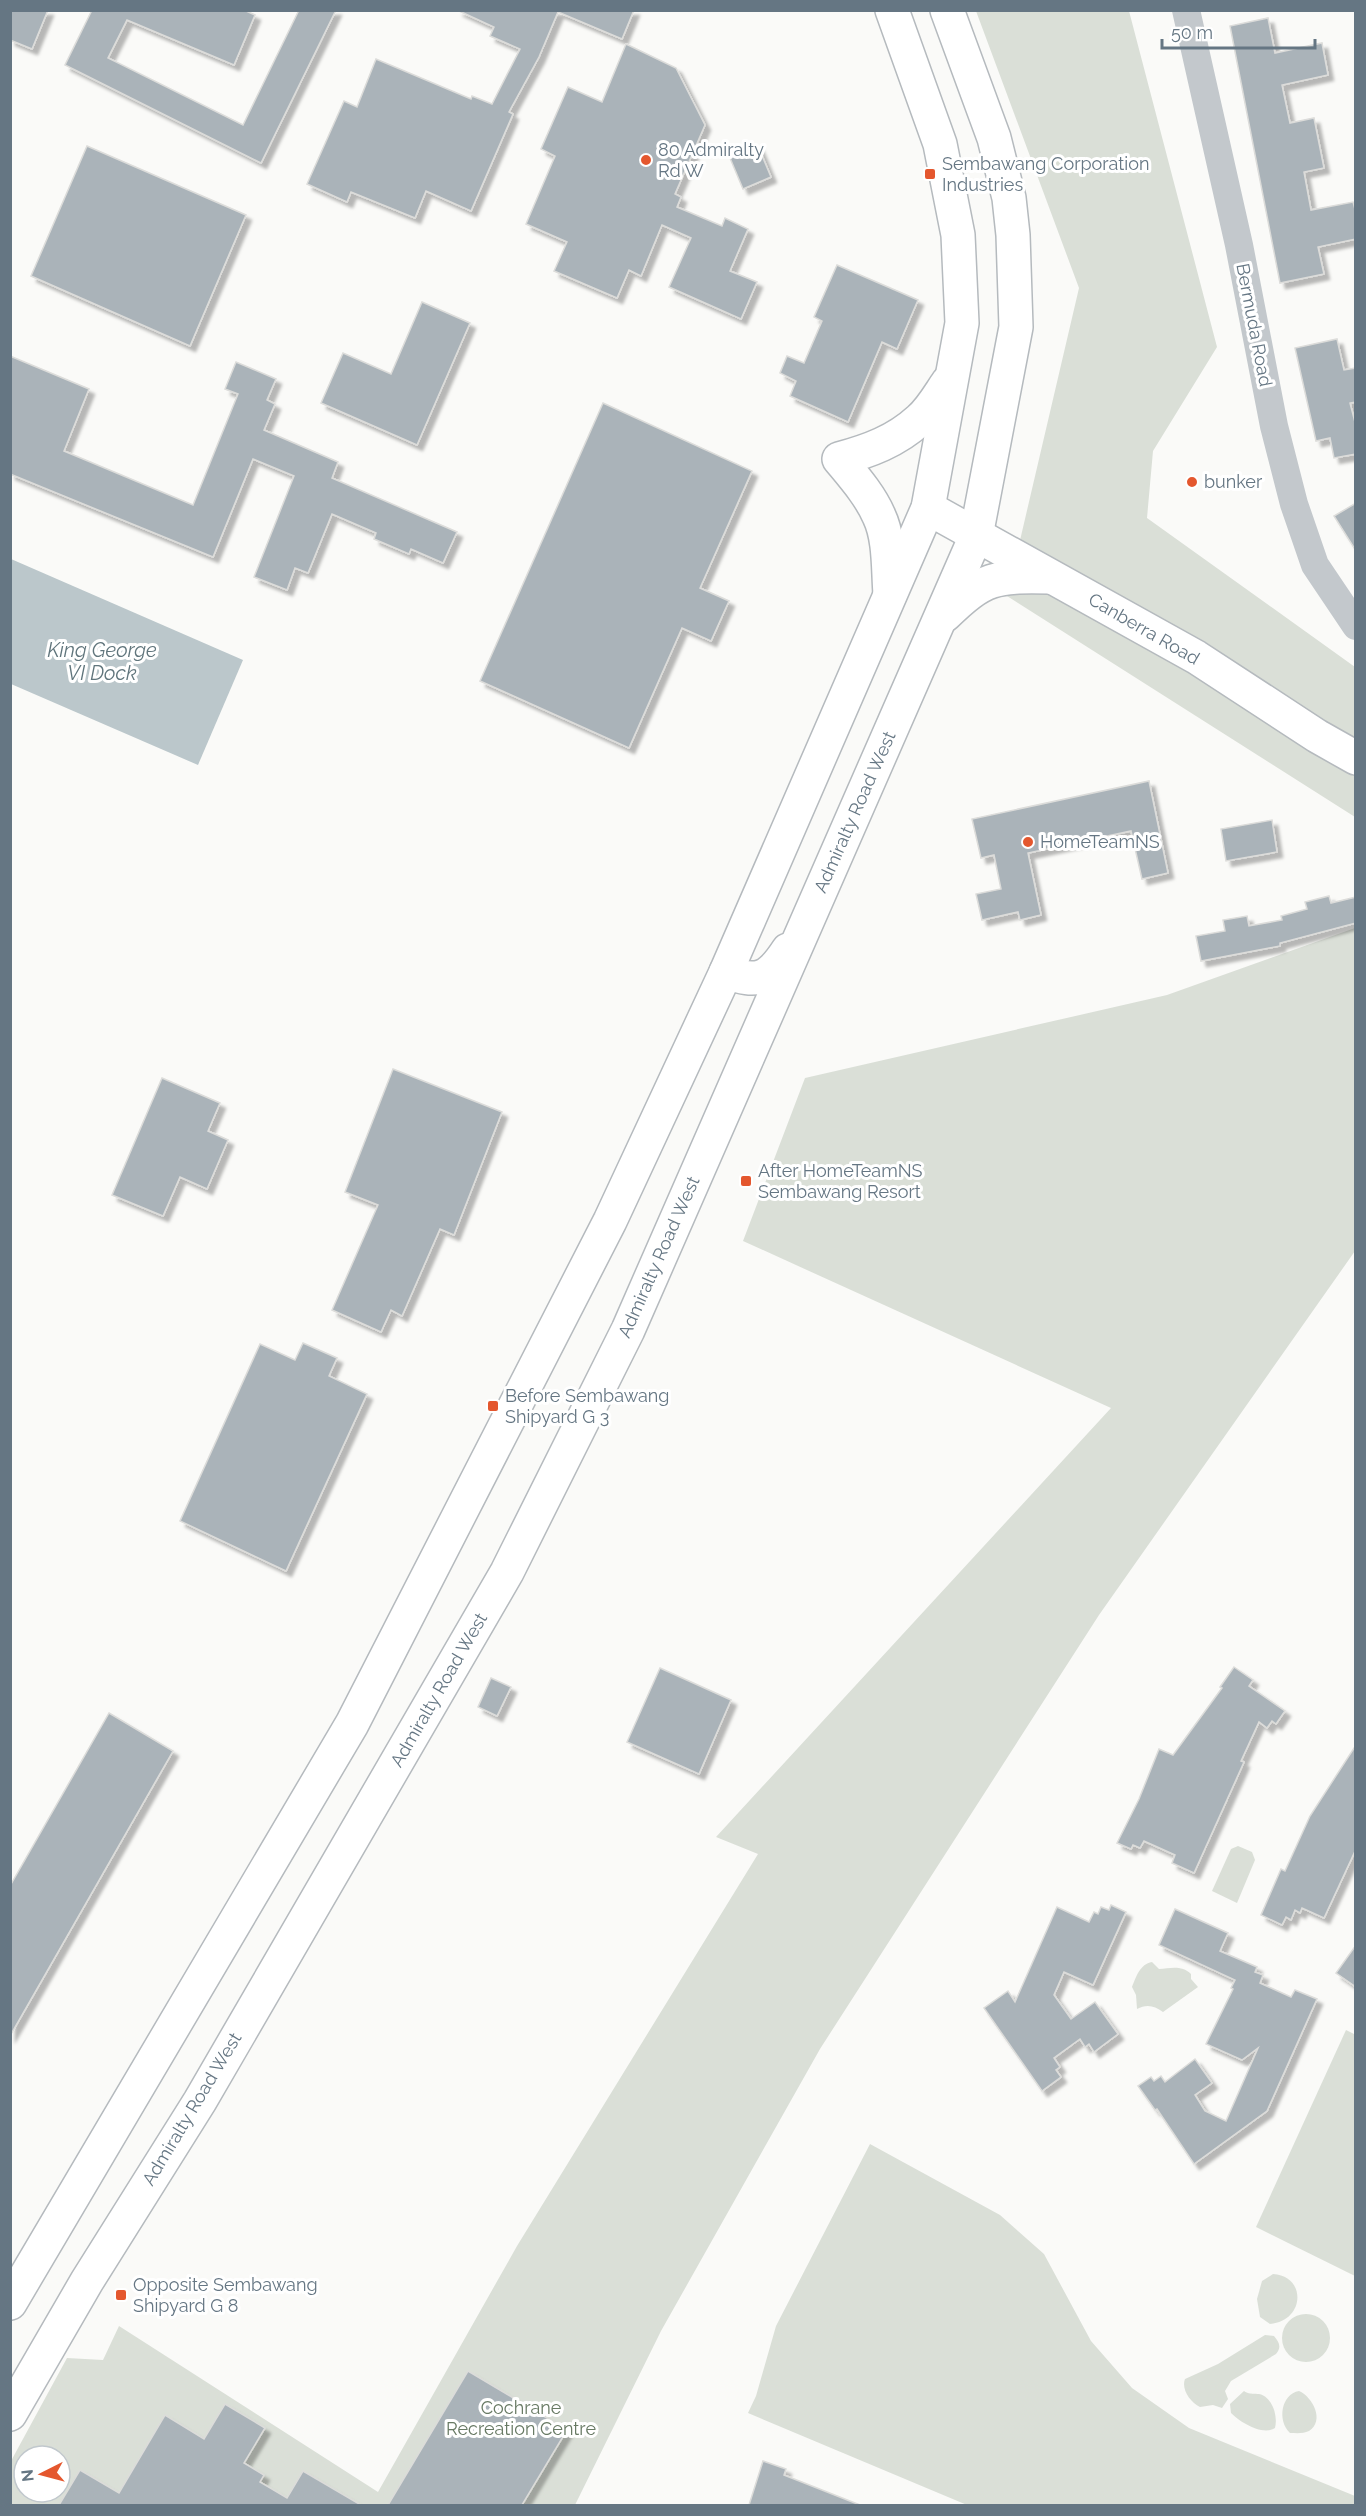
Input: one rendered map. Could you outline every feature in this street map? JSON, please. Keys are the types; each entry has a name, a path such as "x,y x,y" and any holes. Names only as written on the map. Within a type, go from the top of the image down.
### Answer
{"main road":[{"path":"10,2303 352,1724 610,1221 726,972 928,508 962,323 958,235 940,144 892,10"},
{"name":"Admiralty Road West","path":"10,2414 87,2281 200,2101 507,1572 628,1330 976,536 1016,327 1013,235 1009,198 994,138 947,10"},
{"path":"890,599 887,550 880,517 861,487 839,459 871,451 920,420 952,377"},
{"name":"Canberra Road","path":"928,508 1196,657 1317,736 1356,758"},
{"path":"940,621 966,595 983,584 1008,576 1053,577"},
{"path":"726,972 746,980 763,977 780,963 807,923"}],"street":[{"name":"Bermuda Road","path":"1186,10 1239,245 1274,426 1294,504 1315,565 1356,626"}],"green space":[{"path":"976,11 1129,11 1217,347 1153,451 1147,518 1355,667 1355,817 1007,596 1079,288"},
{"name":"Cochrane Recreation Centre","path":"1355,928 1355,1251 1099,1615 820,2049 661,2331 575,2505 11,2506 12,2459 12,2504 72,2504 72,2444 20,2444 67,2358 103,2360 119,2326 378,2492 517,2246 758,1854 716,1837 1111,1408 743,1241 805,1078 1167,995"},
{"path":"1238,1846 1252,1852 1255,1860 1237,1903 1212,1891 1231,1849"},
{"path":"1152,1962 1159,1969 1176,1968 1188,1971 1198,1987 1163,2012 1150,2006 1137,2009 1136,1995 1132,1987 1141,1968"},
{"path":"1346,2030 1356,2035 1355,2276 1256,2227"},
{"path":"870,2144 1000,2215 1044,2254 1091,2341 1132,2388 1189,2428 1355,2496 1355,2505 967,2505 748,2413 756,2396 776,2326"},
{"path":"1273,2274 1292,2282 1297,2299 1290,2315 1282,2321 1270,2324 1260,2317 1257,2299 1262,2281"},
{"path":"1301,2314 1311,2314 1323,2321 1330,2333 1330,2343 1323,2355 1311,2362 1301,2362 1286,2351 1282,2343 1282,2333 1293,2318"},
{"path":"1265,2335 1276,2338 1279,2345 1278,2351 1231,2381 1225,2391 1228,2399 1222,2408 1213,2405 1200,2407 1190,2399 1184,2387 1185,2379 1218,2364"},
{"path":"1244,2391 1259,2394 1268,2399 1275,2413 1275,2428 1258,2429 1245,2424 1231,2413 1230,2404"},
{"path":"1299,2391 1313,2404 1317,2416 1316,2421 1314,2427 1309,2431 1290,2433 1283,2422 1283,2409 1288,2397"}],"water":[{"name":"King George VI Dock","path":"11,559 243,660 198,765 11,684"}],"building":[{"path":"10,10 48,10 32,49 10,40"},
{"path":"92,10 244,10 255,15 234,65 127,20 108,58 243,125 299,10 336,10 261,163 65,65"},
{"path":"457,10 634,10 622,39 558,12 539,57 509,112 513,114 471,211 426,191 415,218 351,192 347,202 307,184 344,101 357,107 376,59 471,99 472,96 492,104 520,49 490,36 494,27"},
{"path":"1268,18 1275,53 1322,43 1328,75 1282,85 1290,123 1314,118 1324,168 1304,172 1311,210 1353,202 1356,213 1356,239 1318,247 1324,274 1280,283 1230,26"},
{"path":"626,44 676,68 705,125 675,194 681,197 677,207 722,226 725,218 748,229 730,271 757,282 741,319 669,287 691,238 662,225 641,276 629,270 617,298 554,271 567,242 526,224 555,156 541,149 568,87 602,102"},
{"path":"87,146 246,215 190,346 31,276"},
{"path":"758,146 771,177 743,189 730,158"},
{"path":"837,265 918,300 897,349 882,342 848,422 790,396 796,381 780,373 787,356 804,363 822,321 814,317"},
{"path":"422,302 470,323 417,445 321,403 343,353 391,374"},
{"path":"1337,339 1344,370 1356,368 1356,402 1350,403 1356,426 1356,454 1334,458 1330,438 1316,441 1295,348"},
{"path":"10,356 89,389 64,451 193,505 238,394 225,389 236,362 276,379 267,400 275,404 264,430 338,462 332,478 457,532 443,563 411,549 409,554 374,539 376,533 332,514 308,573 295,568 287,590 254,577 294,476 253,459 213,557 10,474"},
{"path":"603,403 752,471 700,588 729,601 711,641 682,628 629,748 480,681"},
{"path":"1356,503 1356,551 1334,516"},
{"name":"HomeTeamNS","path":"1149,781 1168,873 1142,879 1131,831 1028,853 1041,915 1020,920 1018,912 982,920 976,894 1001,889 994,855 981,858 972,819"},
{"path":"1272,820 1277,852 1226,861 1221,829"},
{"path":"1329,896 1331,903 1356,897 1356,923 1280,943 1280,946 1201,961 1196,936 1225,931 1223,920 1247,916 1249,926 1282,920 1281,916 1307,909 1305,902"},
{"path":"393,1069 502,1112 454,1235 440,1229 402,1316 391,1310 381,1332 332,1310 378,1205 345,1192"},
{"path":"162,1078 220,1103 208,1131 228,1140 207,1189 180,1177 163,1216 112,1195"},
{"path":"303,1343 337,1358 329,1376 367,1394 286,1571 180,1521 260,1344 295,1360"},
{"path":"1234,1667 1253,1680 1249,1686 1285,1711 1276,1724 1272,1721 1267,1728 1259,1722 1241,1761 1244,1762 1194,1873 1172,1863 1175,1855 1144,1841 1140,1848 1133,1845 1131,1849 1117,1843 1139,1799 1159,1749 1173,1755 1222,1688 1220,1687"},
{"path":"660,1668 731,1700 699,1774 627,1742"},
{"path":"491,1678 511,1687 497,1716 478,1707"},
{"path":"109,1713 173,1751 10,2036 10,1886"},
{"path":"1356,1745 1356,1849 1324,1918 1302,1908 1300,1913 1295,1910 1291,1920 1286,1917 1282,1925 1261,1915 1281,1869 1285,1871 1310,1816"},
{"path":"1111,1905 1126,1912 1093,1985 1064,1972 1054,1995 1071,2019 1095,2002 1118,2034 1094,2052 1089,2044 1085,2047 1080,2039 1054,2058 1060,2067 1056,2070 1061,2077 1042,2091 984,2008 1008,1991 1015,2002 1057,1907 1089,1922 1094,1912 1098,1914 1101,1907 1109,1910"},
{"path":"1175,1909 1228,1933 1220,1951 1257,1967 1255,1972 1263,1975 1260,1983 1291,1997 1295,1990 1317,1999 1267,2111 1194,2164 1157,2109 1155,2110 1138,2086 1151,2077 1154,2081 1161,2076 1165,2082 1195,2059 1212,2083 1195,2095 1205,2111 1226,2121 1258,2048 1242,2060 1206,2044 1233,1989 1231,1988 1235,1980 1159,1945"},
{"path":"1356,1945 1356,1987 1336,1973"},
{"path":"468,2371 567,2430 522,2505 388,2505"},
{"path":"225,2404 265,2428 244,2463 264,2475 260,2482 287,2498 303,2471 361,2505 59,2505 72,2504 72,2483 80,2470 119,2493 165,2415 204,2439"},
{"path":"763,2461 786,2469 784,2475 860,2505 749,2505"}],"place":[{"name":"80 Admiralty Rd W","path":"646,160"},
{"name":"Sembawang Corporation Industries","path":"930,174"},
{"name":"bunker","path":"1192,482"},
{"name":"HomeTeamNS","path":"1028,842"},
{"name":"After HomeTeamNS Sembawang Resort","path":"746,1181"},
{"name":"Before Sembawang Shipyard G 3","path":"493,1406"},
{"name":"Opposite Sembawang Shipyard G 8","path":"121,2295"}]}
